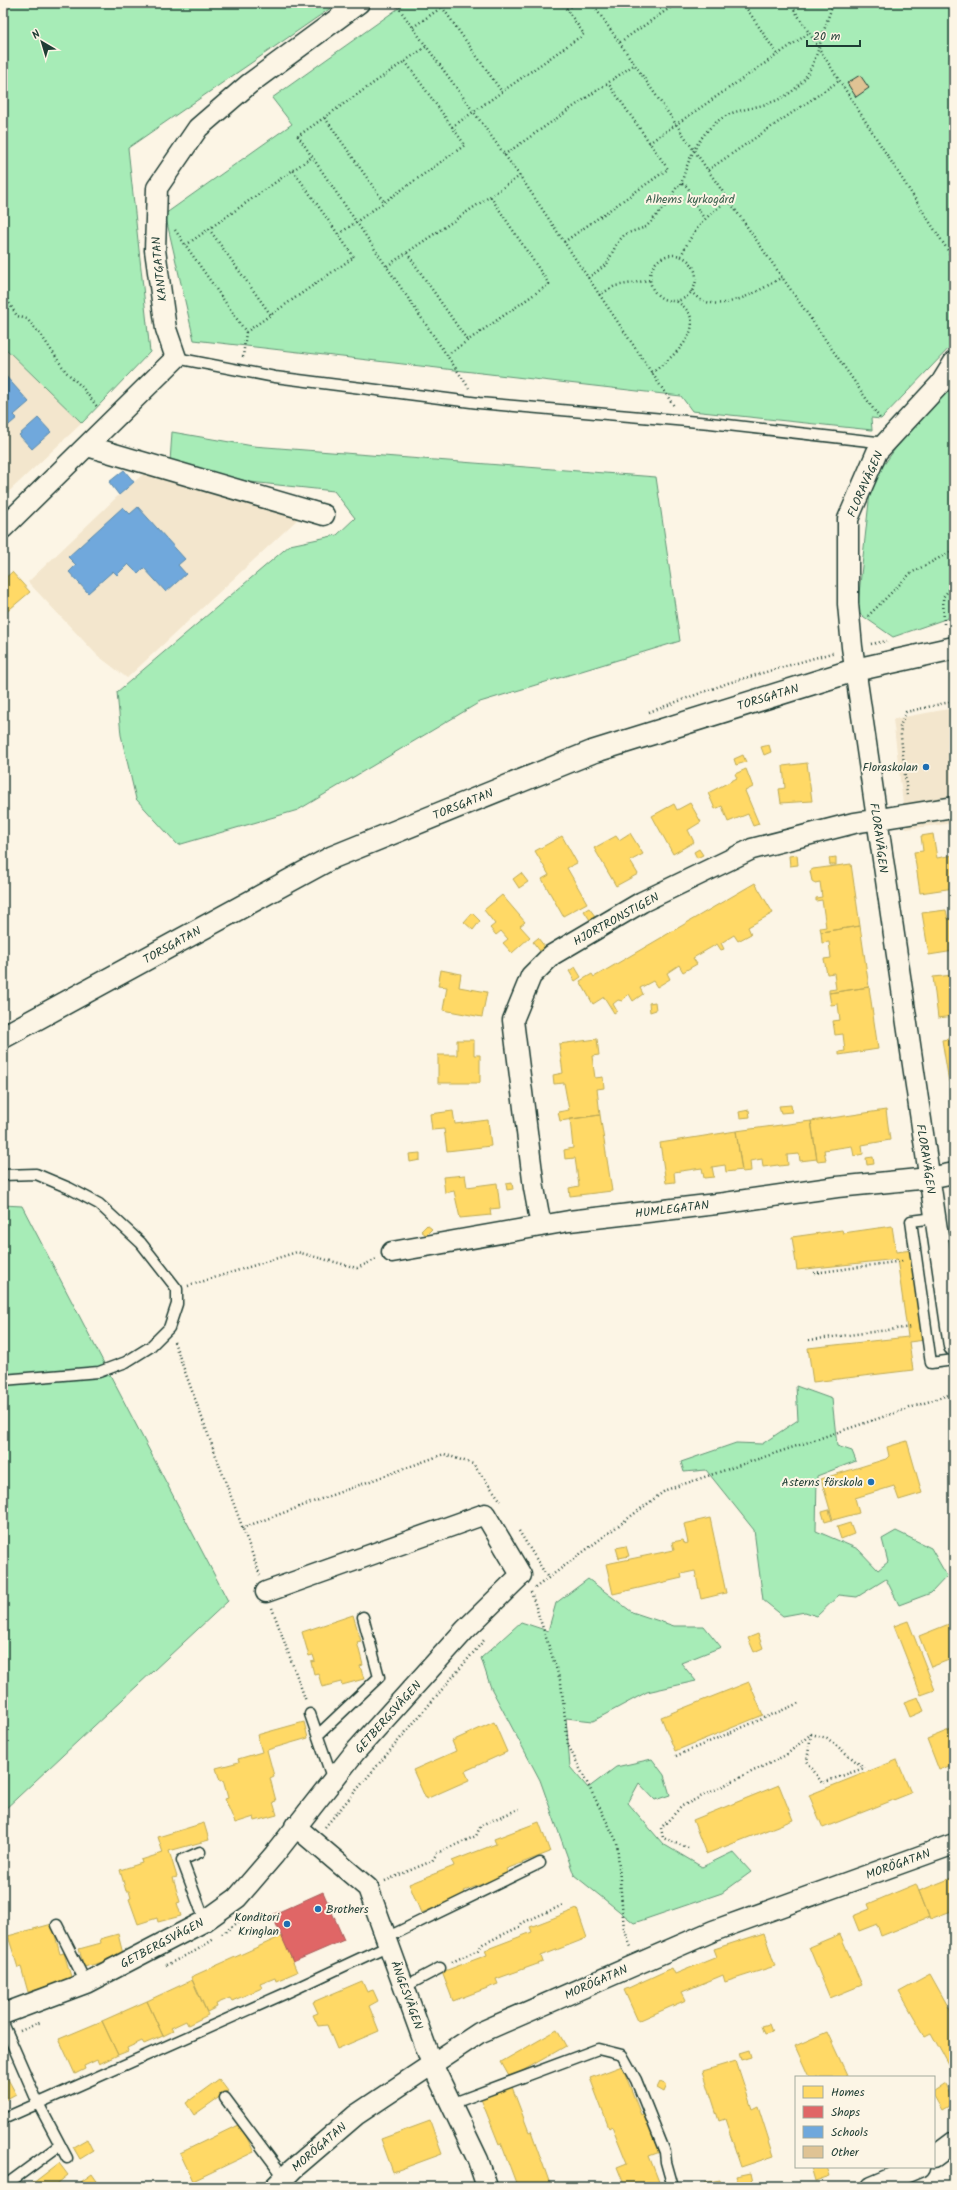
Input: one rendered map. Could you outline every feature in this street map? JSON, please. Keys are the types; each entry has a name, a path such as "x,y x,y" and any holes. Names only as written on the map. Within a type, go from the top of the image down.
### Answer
{"main road":[{"name":"TORSGATAN","path":"3,1037 333,857 592,752 855,670 954,648"}],"street":[{"name":"KANTGATAN","path":"176,358 166,329 155,250 157,188 198,128 249,84 360,3"},
{"path":"3,528 176,358"},
{"name":"FLORAVÄGEN","path":"954,362 941,383 877,452 848,519 848,604 855,670 954,1346"},
{"path":"87,446 324,515"},
{"name":"HJORTRONSTIGEN","path":"541,1226 534,1188 513,1020 531,976 552,955 642,902 752,849 854,823 954,807"},
{"name":"HUMLEGATAN","path":"392,1252 541,1226 837,1187 929,1178 954,1173"},
{"name":"GETBERGSVÄGEN","path":"3,2014 86,1983 205,1921 237,1898 274,1855 295,1826 355,1752 465,1630 521,1575 485,1514 266,1592"},
{"name":"ÄNGESVÄGEN","path":"295,1826 368,1888 432,2064 478,2160 487,2187"},
{"name":"MORÖGATAN","path":"280,2182 356,2115 479,2033 713,1931 954,1844"},
{"path":"935,2157 954,2142"},
{"path":"872,2187 917,2168"}],"lane":[{"path":"176,358 275,377 479,403 889,439"},
{"path":"3,1175 36,1174 69,1188 99,1204 141,1243 177,1289 178,1304 169,1328 150,1347 126,1362 99,1372 3,1380"},
{"path":"935,1218 911,1221 916,1260 931,1363 954,1360"},
{"path":"318,1735 379,1677 363,1617"},
{"path":"310,1714 333,1780"},
{"path":"200,1852 182,1860 205,1921"},
{"path":"3,2119 284,1994 540,1863"},
{"path":"57,1925 86,1983"},
{"path":"404,1987 440,1968"},
{"path":"3,2023 38,2103 67,2158"},
{"path":"451,2104 598,2049 622,2055 636,2080 665,2152 666,2162 673,2187"},
{"path":"225,2098 280,2182"},
{"path":"3,2186 60,2145"}],"path":[{"path":"395,3 520,176 684,421"},
{"path":"413,27 448,3"},
{"path":"452,127 584,34 562,3"},
{"path":"567,9 576,3"},
{"path":"592,3 782,277 889,439"},
{"path":"620,42 676,3"},
{"path":"743,3 778,54"},
{"path":"790,3 954,260"},
{"path":"673,200 673,193 681,185 688,161 707,132 724,117 777,101 796,88 812,66 826,20 834,3"},
{"path":"442,7 502,92"},
{"path":"649,143 809,33"},
{"path":"427,46 298,136 479,403"},
{"path":"339,234 465,145 406,61"},
{"path":"504,155 635,64"},
{"path":"708,170 839,81"},
{"path":"564,242 668,169 608,83"},
{"path":"325,118 384,202"},
{"path":"186,245 312,157"},
{"path":"246,332 354,257 293,170"},
{"path":"387,266 520,176"},
{"path":"681,185 683,184 688,187 690,192 689,200"},
{"path":"447,355 549,284 490,196"},
{"path":"588,278 606,264 624,234 646,227 664,206 673,200 689,200 695,205 704,218"},
{"path":"681,256 695,230 704,218 729,200"},
{"path":"173,227 246,332 247,340 239,370"},
{"path":"209,229 271,315"},
{"path":"407,253 467,340"},
{"path":"652,373 682,347 692,330 688,311 676,301 661,298 655,293 650,280 650,271 654,264 660,258 674,254 688,260 695,272 696,280 691,291 683,298 676,301"},
{"path":"691,291 701,300 718,303 730,302 750,295 782,277"},
{"path":"599,295 615,286 650,280"},
{"path":"3,293 17,316 27,319 66,372 82,387 103,415 112,421"},
{"path":"851,633 911,573 954,550"},
{"path":"944,624 943,597 954,584"},
{"path":"904,814 907,798 900,726 906,712 954,701"},
{"path":"177,1289 297,1252 357,1268 392,1252"},
{"path":"814,1273 916,1260"},
{"path":"810,1340 925,1326"},
{"path":"169,1328 310,1714"},
{"path":"666,1490 954,1393"},
{"path":"242,1528 444,1454 473,1464 504,1507"},
{"path":"516,1527 548,1578"},
{"path":"531,1592 560,1683 568,1745 617,1842 624,1929 638,1964"},
{"path":"676,1756 799,1703"},
{"path":"811,1734 827,1738 864,1768 822,1783 807,1761 811,1734"},
{"path":"688,1848 664,1838 661,1828 682,1806 786,1755 811,1734"},
{"path":"368,1888 432,1861 437,1852 476,1836 481,1825 518,1809"},
{"path":"440,1968 478,1950 483,1944 519,1928 522,1923 563,1905"}],"shaded area":[{"path":"3,346 82,423 3,497"},
{"path":"124,470 134,482 148,470 300,517 127,678 97,655 28,582 119,495 109,482"},
{"name":"Floraskolan","path":"954,708 954,823 906,829 893,719"}],"green space":[{"path":"3,3 338,3 128,148 150,352 82,423 3,346"},
{"name":"Alhems kyrkogård","path":"401,3 953,3 953,344 881,419 871,418 872,430 692,411 681,396 194,340 165,214 292,124 272,98 403,5"},
{"path":"954,380 954,616 893,637 857,612 871,483 895,449 945,393"},
{"path":"172,432 253,446 656,477 680,641 480,702 298,810 178,845 136,799 121,735 117,692 290,545 337,535 355,518 334,491 250,482 170,462"},
{"path":"3,1205 22,1206 228,1601 3,1811"},
{"path":"796,1386 832,1399 837,1446 852,1451 856,1461 817,1476 816,1531 858,1549 878,1570 888,1562 882,1539 896,1531 931,1548 947,1576 931,1593 899,1605 886,1579 857,1597 839,1595 817,1616 805,1612 783,1616 763,1600 754,1530 706,1470 684,1472 681,1462 736,1443 762,1444 798,1420"},
{"path":"588,1579 632,1612 674,1626 704,1626 721,1647 681,1663 696,1681 647,1692 593,1721 566,1718 570,1767 588,1788 616,1767 652,1759 664,1775 670,1795 655,1800 639,1783 628,1803 663,1844 702,1867 733,1852 751,1872 722,1893 634,1923 574,1875 540,1780 491,1688 481,1658 521,1622 548,1631 556,1603"}],"building: Homes":[{"path":"12,572 30,592 4,614 3,580"},
{"path":"769,745 771,752 764,755 761,747"},
{"path":"743,755 746,762 736,765 734,759"},
{"path":"807,763 812,801 781,803 779,789 785,788 783,766"},
{"path":"746,769 753,787 745,791 759,824 753,826 748,814 728,822 722,806 715,809 708,793 737,778 735,774"},
{"path":"690,803 701,822 688,830 694,842 673,854 652,816 674,804 677,810"},
{"path":"630,833 643,854 630,861 638,874 616,886 594,848 616,836 619,840"},
{"path":"933,834 937,858 954,855 954,888 920,893 914,852 923,851 921,836"},
{"path":"562,836 577,863 567,868 587,903 563,916 542,879 549,875 535,851"},
{"path":"699,849 703,855 697,858 694,852"},
{"path":"797,855 798,865 790,866 789,856"},
{"path":"836,857 836,865 830,865 829,858"},
{"path":"851,864 860,926 821,932 820,928 826,927 822,900 816,901 816,898 822,897 820,882 815,883 812,881 810,871 813,869"},
{"path":"521,873 528,882 519,888 513,879"},
{"path":"755,883 773,913 748,927 751,934 738,941 734,935 721,943 724,949 721,950 717,944 693,958 697,964 683,972 679,965 667,973 670,979 657,987 653,981 640,988 643,994 633,1001 629,994 622,1001 618,1000 613,1004 617,1011 614,1013 604,997 593,1004 580,981 592,974 594,977"},
{"path":"502,895 525,922 520,926 530,937 512,953 503,943 508,939 501,931 496,935 490,928 495,924 484,910"},
{"path":"589,908 595,916 590,920 584,911"},
{"path":"946,910 948,919 954,918 954,951 929,955 922,913"},
{"path":"472,913 480,921 473,930 464,922"},
{"path":"860,926 869,987 829,993 829,990 836,989 834,973 827,974 824,959 831,958 829,942 822,943 821,932"},
{"path":"538,938 545,947 540,951 533,942"},
{"path":"575,967 581,977 575,981 569,971"},
{"path":"441,970 461,974 459,987 487,992 482,1017 443,1010 447,987 438,986"},
{"path":"954,975 954,1016 938,1018 933,977"},
{"path":"869,987 878,1049 839,1055 839,1052 845,1051 843,1034 835,1035 833,1021 840,1020 838,1004 831,1005 829,993"},
{"path":"655,1002 656,1010 650,1012 649,1003"},
{"path":"954,1038 954,1081 949,1082 942,1040"},
{"path":"597,1039 599,1055 592,1056 595,1078 603,1077 604,1088 597,1089 600,1115 560,1121 558,1112 569,1110 564,1083 554,1084 553,1075 563,1073 559,1044"},
{"path":"457,1040 474,1040 474,1055 480,1055 480,1083 438,1083 438,1055 457,1055"},
{"path":"791,1105 792,1112 781,1113 779,1106"},
{"path":"749,1110 750,1117 740,1118 739,1112"},
{"path":"886,1110 890,1140 862,1145 863,1154 854,1156 852,1146 824,1150 826,1160 817,1161 811,1121"},
{"path":"453,1111 455,1124 488,1120 491,1146 447,1151 444,1129 432,1130 430,1114"},
{"path":"600,1115 612,1191 570,1196 569,1188 579,1186 575,1158 565,1159 564,1150 573,1148 570,1119"},
{"path":"811,1121 817,1159 800,1161 799,1154 787,1155 788,1165 763,1167 762,1159 750,1161 751,1171 742,1172 736,1131"},
{"path":"736,1131 742,1170 726,1172 725,1165 712,1167 714,1177 704,1178 702,1168 674,1172 675,1182 666,1183 660,1143"},
{"path":"420,1153 420,1160 410,1162 409,1154"},
{"path":"873,1157 874,1164 867,1165 866,1158"},
{"path":"465,1175 467,1187 497,1183 500,1208 490,1209 491,1215 460,1218 454,1191 445,1193 443,1177"},
{"path":"512,1183 513,1189 507,1190 506,1184"},
{"path":"427,1225 432,1229 426,1235 421,1231"},
{"path":"892,1226 896,1252 912,1250 925,1340 909,1342 913,1370 813,1382 808,1348 908,1337 897,1259 797,1270 792,1237 842,1230 843,1233"},
{"name":"Asterns förskola","path":"907,1441 922,1493 899,1500 894,1486 855,1498 859,1513 833,1520 821,1479 886,1459 889,1456 887,1447"},
{"path":"829,1510 832,1520 825,1522 822,1512"},
{"path":"710,1518 726,1593 701,1599 695,1571 681,1574 682,1578 613,1594 606,1564 674,1550 672,1542 683,1540 684,1544 688,1543 684,1524"},
{"path":"850,1523 854,1534 841,1539 837,1527"},
{"path":"626,1546 629,1556 619,1558 616,1548"},
{"path":"353,1615 361,1641 357,1642 363,1665 360,1666 364,1679 342,1685 341,1682 322,1687 318,1673 314,1674 311,1662 315,1661 313,1655 309,1656 302,1632"},
{"path":"908,1621 935,1690 921,1695 894,1626"},
{"path":"954,1622 954,1658 931,1667 919,1636"},
{"path":"758,1634 763,1648 754,1652 748,1638"},
{"path":"749,1682 763,1715 675,1751 661,1717"},
{"path":"918,1697 924,1711 910,1717 904,1702"},
{"path":"304,1722 308,1738 267,1750 274,1776 270,1778 276,1801 273,1802 277,1815 255,1821 254,1817 235,1823 225,1799 228,1798 223,1780 220,1781 216,1768 239,1762 238,1759 262,1752 257,1735"},
{"path":"494,1722 507,1752 465,1771 469,1780 426,1799 413,1770 456,1751 452,1741"},
{"path":"954,1728 954,1764 939,1770 927,1739"},
{"path":"897,1760 911,1793 823,1828 809,1795"},
{"path":"779,1785 793,1820 706,1854 693,1820"},
{"path":"539,1822 550,1852 506,1869 508,1874 464,1891 466,1896 421,1913 409,1884 454,1866 452,1861 496,1844 494,1839"},
{"path":"204,1823 209,1840 169,1851 177,1877 173,1878 180,1902 177,1903 181,1916 158,1922 157,1918 138,1924 129,1899 131,1898 129,1891 126,1891 120,1870 142,1863 141,1860 163,1853 158,1837"},
{"path":"954,1877 954,1910 930,1919 919,1891"},
{"path":"916,1884 929,1917 881,1936 877,1924 859,1931 853,1916 870,1909 868,1904"},
{"path":"577,1909 587,1938 541,1956 543,1962 496,1979 498,1984 453,2001 442,1972 487,1955 485,1950 532,1932 530,1927"},
{"path":"52,1924 60,1954 64,1953 72,1980 28,1992 21,1967 18,1968 8,1936"},
{"path":"764,1933 775,1966 725,1982 723,1975 682,1992 686,2000 638,2021 624,1990 672,1968 675,1974 717,1957 714,1949"},
{"path":"118,1934 123,1954 107,1959 107,1961 84,1967 79,1949 101,1943 100,1939"},
{"path":"840,1934 862,1985 830,1998 809,1947"},
{"path":"282,1936 297,1972 276,1981 275,1978 260,1984 262,1988 232,2001 230,1998 216,2004 217,2007 207,2012 191,1977"},
{"path":"930,1974 954,2017 954,2075 931,2033 925,2036 899,1991"},
{"path":"192,1980 208,2015 188,2025 186,2021 171,2028 173,2031 163,2036 147,2001"},
{"path":"362,1981 367,1992 373,1990 378,2001 369,2006 379,2031 337,2049 327,2025 318,2026 313,2015 318,2013 313,2002"},
{"path":"147,2001 163,2036 144,2044 142,2041 127,2048 128,2051 118,2055 102,2021"},
{"path":"102,2021 118,2055 99,2064 97,2060 84,2066 85,2069 75,2074 59,2039"},
{"path":"769,2024 772,2032 765,2034 762,2026"},
{"path":"557,2030 566,2046 510,2078 501,2062"},
{"path":"827,2032 848,2076 809,2076 795,2046"},
{"path":"749,2050 751,2057 741,2060 739,2053"},
{"path":"736,2061 752,2109 758,2106 774,2156 741,2167 725,2119 719,2121 703,2071"},
{"path":"622,2066 641,2115 644,2113 660,2152 649,2156 661,2187 625,2187 617,2167 627,2163 612,2126 609,2128 590,2078"},
{"path":"3,2070 16,2094 3,2101"},
{"path":"219,2079 228,2091 194,2115 186,2103"},
{"path":"660,2082 667,2085 664,2092 657,2088"},
{"path":"945,2084 954,2103 942,2110 935,2098 935,2090"},
{"path":"512,2087 529,2132 531,2131 551,2187 516,2187 514,2184 516,2183 501,2143 499,2144 481,2099"},
{"path":"430,2121 442,2154 393,2172 381,2139"},
{"path":"240,2124 254,2152 193,2181 180,2153"},
{"path":"87,2139 93,2151 80,2159 73,2147"},
{"path":"59,2163 68,2175 53,2187 28,2187"},
{"path":"811,2168 827,2168 830,2176 815,2181"},
{"path":"751,2173 754,2187 739,2187 736,2176"},
{"path":"92,2174 101,2187 74,2187"},
{"path":"720,2180 721,2187 705,2187 704,2183"}],"building: Shops":[{"path":"323,1892 344,1940 293,1962 272,1915"}],"building: Schools":[{"path":"3,373 29,402 14,415 17,418 3,430"},
{"path":"38,418 51,432 32,449 19,435"},
{"path":"124,470 134,482 119,495 109,482"},
{"path":"123,507 130,514 138,507 185,559 178,565 186,574 166,592 144,568 138,574 128,564 117,575 113,571 88,593 69,572 76,565 68,557"}],"building: Other":[{"path":"860,75 869,88 856,97 847,83"}],"place":[{"name":"Floraskolan","path":"926,767"},
{"name":"Asterns förskola","path":"871,1482"},
{"name":"Brothers","path":"318,1909"},
{"name":"Konditori Kringlan","path":"287,1924"}]}
